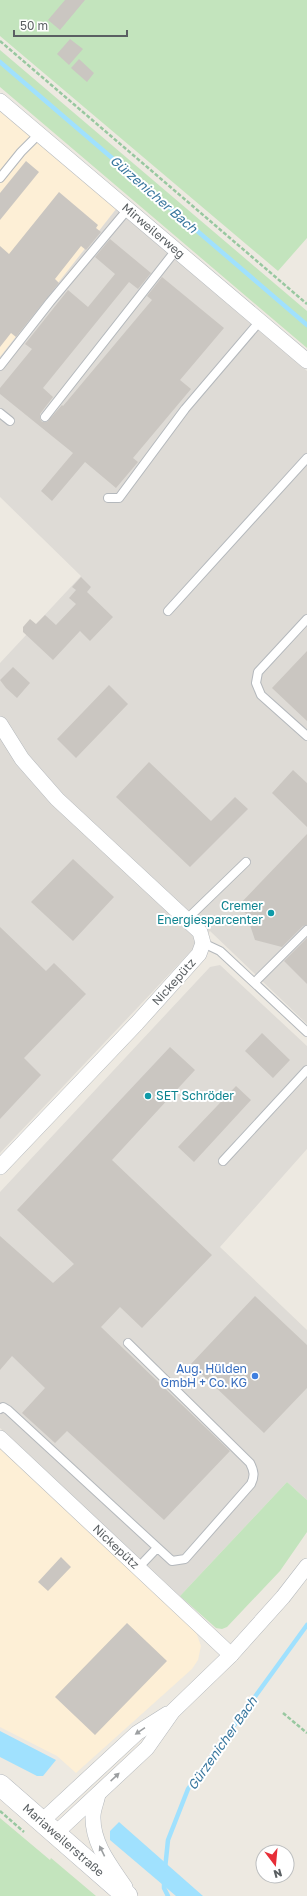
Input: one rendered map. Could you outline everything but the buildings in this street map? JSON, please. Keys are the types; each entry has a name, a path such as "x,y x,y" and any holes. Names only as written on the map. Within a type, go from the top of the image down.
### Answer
{"main road":[{"name":"Mariaweilerstraße","path":"0,1784 127,1896"}],"street":[{"name":"Mirweilerweg","path":"0,101 307,361"},
{"path":"0,724 22,759 57,799 187,919 200,932 203,943"},
{"name":"Nickepütz","path":"0,1167 137,1023 199,954 203,943"},
{"name":"Nickepütz","path":"0,1438 231,1655"},
{"path":"49,1827 137,1733 173,1710 231,1655 283,1597 307,1566"},
{"path":"49,1827 99,1793 147,1748 173,1710"},
{"path":"99,1793 93,1814 95,1833 102,1853 131,1896"}],"lane":[{"path":"0,178 21,152 39,134"},
{"path":"0,366 50,302 128,209"},
{"path":"45,417 176,250"},
{"path":"108,498 119,498 185,409 260,321"},
{"path":"0,413 10,421"},
{"path":"168,611 307,458"},
{"path":"307,619 258,672 256,683 261,695 307,736"},
{"path":"187,919 246,862"},
{"path":"255,982 307,930"},
{"path":"203,943 220,950 307,1032"},
{"path":"223,1161 307,1070"},
{"path":"0,1409 3,1407 8,1410 172,1561 185,1559 251,1484 254,1478 254,1471 250,1462 128,1343"},
{"path":"138,1568 157,1548"}],"path":[{"path":"0,41 307,304"},
{"path":"283,1713 307,1733"}],"shaded area":[{"path":"0,111 117,208 0,357"},
{"path":"117,208 307,371 307,1024 210,931 0,1153 0,663 81,576 0,497 0,357"},
{"path":"220,965 307,1046 307,1149 220,1247 307,1330 307,1500 287,1482 180,1596 0,1428 0,1192 210,967"},
{"path":"0,1447 196,1632 201,1646 198,1660 192,1669 76,1773 57,1756 0,1727"}],"green space":[{"path":"0,0 307,0 307,238 278,271 0,36"},
{"path":"0,50 307,311 307,348 0,87"},
{"path":"287,1482 307,1500 307,1532 280,1571 227,1627 222,1629 216,1628 180,1596"},
{"path":"0,1818 50,1860 51,1858 96,1896 0,1896"}],"water":[{"path":"0,1731 56,1760 43,1776 37,1776 0,1757"},
{"path":"119,1822 203,1896 176,1896 110,1840 110,1831"}],"waterway":[{"name":"Gürzenicher Bach","path":"0,62 307,325"},
{"name":"Gürzenicher Bach","path":"165,1869 168,1840 188,1789 307,1625"},
{"name":"Gürzenicher Bach","path":"164,1881 164,1888 168,1896"}],"place":[{"name":"Cremer Energiesparcenter","path":"271,913"},
{"name":"SET Schröder","path":"148,1096"},
{"name":"Aug. Hülden GmbH + Co. KG","path":"255,1376"}]}
